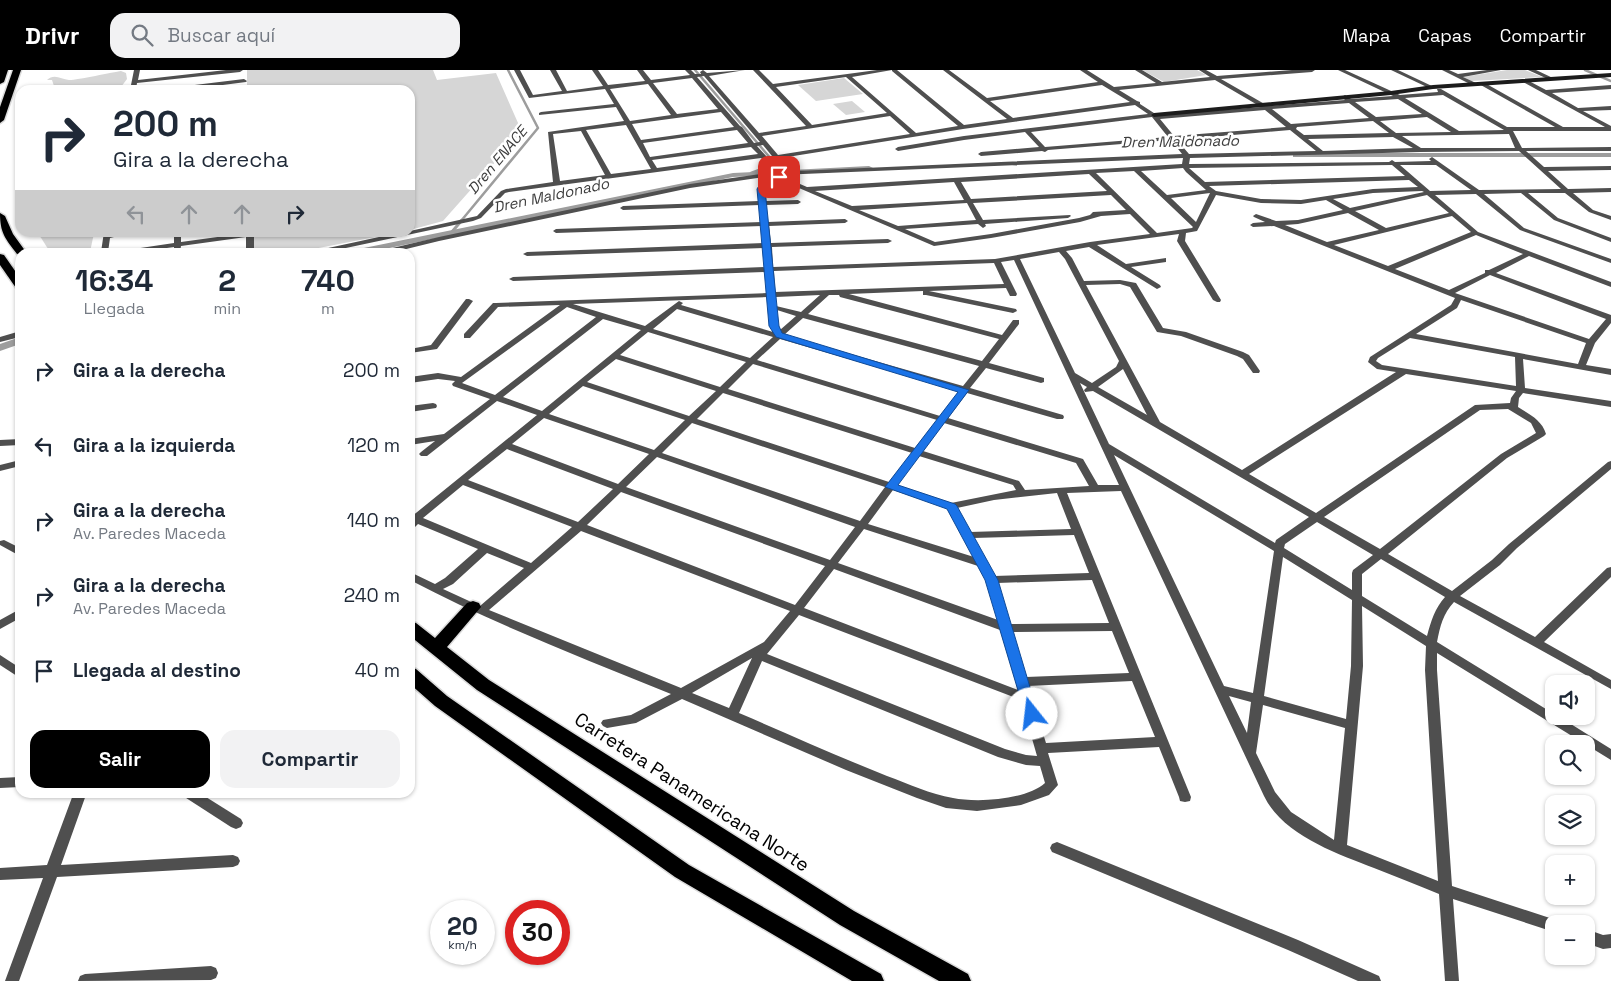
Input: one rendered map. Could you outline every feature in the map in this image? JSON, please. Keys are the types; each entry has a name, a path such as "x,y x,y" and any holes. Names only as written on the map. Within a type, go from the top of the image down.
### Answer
{"highway":[{"path":"0,82 4,70"},
{"path":"0,120 17,70"},
{"path":"0,216 8,235 18,248"},
{"path":"0,257 15,279"},
{"path":"436,648 477,609"},
{"name":"Carretera Panamericana Norte","path":"415,631 483,685 830,908 960,981"},
{"path":"415,678 441,701 682,871 873,981"}],"street":[{"path":"134,85 137,70 143,70"},
{"path":"135,82 190,73 240,70"},
{"path":"244,70 244,85"},
{"path":"517,70 531,97 693,76 703,72 742,70"},
{"path":"553,70 566,93"},
{"path":"595,70 629,123 655,171"},
{"path":"640,70 676,117"},
{"path":"688,70 750,145 765,159 778,159 963,127 1138,103"},
{"path":"756,70 810,127"},
{"path":"772,86 889,70"},
{"path":"894,70 963,127"},
{"path":"946,70 1012,120"},
{"path":"1083,70 1138,103 1155,116 1187,156 1185,166"},
{"path":"1138,70 1160,83"},
{"path":"1202,70 1264,106 1322,153"},
{"path":"1255,70 1262,74"},
{"path":"1114,89 1160,83 1312,70"},
{"path":"1341,70 1398,96 1458,133"},
{"path":"1394,70 1444,93 1510,131 1523,152 1567,192 1591,211 1611,217"},
{"path":"1445,70 1478,84 1561,128"},
{"path":"1458,76 1498,70"},
{"path":"1531,70 1552,79"},
{"path":"1588,70 1611,79"},
{"path":"703,72 778,159"},
{"path":"1347,99 1432,87 1611,75"},
{"path":"848,76 915,135"},
{"path":"216,85 244,81"},
{"path":"1525,81 1610,129"},
{"path":"985,100 1103,83"},
{"path":"1546,92 1611,88"},
{"path":"898,149 1155,116 1347,99 1444,93"},
{"path":"1347,99 1479,193 1522,229 1611,261"},
{"path":"540,114 618,105"},
{"path":"1579,110 1611,108"},
{"path":"557,184 550,133 722,110"},
{"path":"758,135 891,114"},
{"path":"981,154 1045,150 1428,115"},
{"path":"1003,121 1020,132"},
{"path":"640,142 751,127"},
{"path":"1304,137 1561,128 1610,129"},
{"path":"583,129 609,177"},
{"path":"1027,131 1045,150"},
{"path":"649,160 765,143"},
{"path":"404,248 690,186 769,174 1187,156 1420,150 1523,152 1611,149"},
{"path":"415,232 477,218 503,192 760,156"},
{"path":"778,159 761,189 768,246 774,326 779,335"},
{"path":"808,189 1185,166 1392,162 1437,163"},
{"path":"1392,162 1476,233 1608,284 1611,277"},
{"path":"1185,166 1202,184 1213,192"},
{"path":"1542,168 1611,168"},
{"path":"1137,170 1196,226"},
{"path":"1092,173 1154,234"},
{"path":"769,174 939,244 1080,220 1099,214"},
{"path":"1202,184 1411,178"},
{"path":"957,181 991,236"},
{"path":"1165,197 1213,192 1260,201 1301,202 1373,191 1524,193 1611,190"},
{"path":"1260,201 1252,227 1350,211 1425,191"},
{"path":"513,279 997,261 1090,244 1194,230 1213,192"},
{"path":"850,208 1113,193"},
{"path":"1524,193 1556,219 1611,240"},
{"path":"1328,199 1383,229"},
{"path":"623,208 798,202"},
{"path":"897,228 1132,212"},
{"path":"1327,244 1383,229 1454,214"},
{"path":"1256,216 1459,297 1591,342"},
{"path":"556,231 845,221"},
{"path":"451,225 462,226 470,233"},
{"path":"1183,231 1181,241 1217,300"},
{"path":"1390,268 1476,233"},
{"path":"182,248 232,237"},
{"path":"339,248 392,237"},
{"path":"527,254 888,241"},
{"path":"1090,244 1157,287"},
{"path":"1060,249 1068,258 1158,426"},
{"path":"1449,293 1488,272 1528,254"},
{"path":"1016,257 1270,796 1286,816 1306,831 1340,848 1446,890 1545,923"},
{"path":"1125,266 1163,260"},
{"path":"468,336 496,305 563,304 911,289 1011,290 997,261"},
{"path":"1488,272 1611,318 1591,342 1581,367"},
{"path":"1081,282 1120,282 1133,285 1160,330 1183,334 1240,354 1246,357 1256,371"},
{"path":"911,289 1013,311"},
{"path":"477,609 580,526 779,335 830,293"},
{"path":"830,293 1004,338"},
{"path":"1459,297 1454,306 1371,360 1380,367 1611,404"},
{"path":"415,520 685,298"},
{"path":"415,350 434,347 469,301"},
{"path":"563,304 942,420 1080,460 1095,488"},
{"path":"563,304 460,379 456,384 657,452 861,525 983,564"},
{"path":"675,306 1060,417"},
{"path":"773,307 1041,380"},
{"path":"424,454 602,316"},
{"path":"732,715 759,655 798,609 1016,322"},
{"path":"1408,335 1611,372"},
{"path":"0,340 15,336"},
{"path":"1511,407 1514,406 1515,398 1521,390 1519,355"},
{"path":"614,356 723,389 1016,484 1024,494"},
{"path":"1082,396 1119,368 1123,360"},
{"path":"1242,474 1404,371"},
{"path":"1072,375 1452,596 1611,685"},
{"path":"415,379 438,376 460,379"},
{"path":"581,383 951,506 993,496 1095,488 1125,488"},
{"path":"415,409 433,406"},
{"path":"1250,752 1280,542 1478,407 1511,407 1533,421 1541,430 1541,434 1504,456 1465,489 1380,553 1357,573 1356,666 1340,848"},
{"path":"415,441 446,437"},
{"path":"0,443 15,442"},
{"path":"505,445 1007,628 1114,627"},
{"path":"1106,446 1430,642 1611,755"},
{"path":"1452,981 1430,642 1435,618 1442,605 1452,596 1502,558 1513,546 1611,464"},
{"path":"0,468 15,465"},
{"path":"462,481 1027,698"},
{"path":"1061,491 1114,627 1185,798"},
{"path":"415,579 477,609 732,715 833,761 934,799 956,805 1011,802 1044,793 1052,785 992,580 969,535 951,506"},
{"path":"415,523 486,548 531,567"},
{"path":"969,535 1077,532"},
{"path":"4,543 15,550"},
{"path":"434,589 449,581 486,548"},
{"path":"1537,642 1611,571"},
{"path":"992,580 1094,576"},
{"path":"0,625 15,616"},
{"path":"607,723 638,718 769,643"},
{"path":"759,655 1002,753 1026,760 1044,761"},
{"path":"0,659 15,670"},
{"path":"1022,682 1135,677"},
{"path":"1220,689 1351,725"},
{"path":"1040,748 1161,742"},
{"path":"0,783 15,782"},
{"path":"12,981 79,798"},
{"path":"196,798 236,823"},
{"path":"1056,848 1294,945 1374,981"},
{"path":"0,874 233,861"},
{"path":"1595,939 1603,942 1611,941"},
{"path":"85,981 211,974"}],"shaded area":[{"path":"247,70 433,70 437,80 496,73 522,132 443,221 415,229 415,85 247,85"},
{"path":"1142,70 1197,70 1206,75 1164,82"},
{"path":"1507,70 1525,70 1542,77 1471,81 1463,77"},
{"path":"121,71 126,73 127,79 122,85 54,85 52,80 47,80 52,77 58,77 72,80"},
{"path":"844,78 863,94 816,101 798,85"},
{"path":"852,101 865,112 846,115 833,104"},
{"path":"41,237 93,237 91,248 47,248"},
{"path":"253,237 375,237 319,248 254,248"}],"waterway":[{"name":"Dren ENACE","path":"461,221 538,128 508,70"},
{"path":"695,70 772,160 767,167 751,173"},
{"path":"1585,70 1611,81"},
{"name":"Dren Maldonado","path":"1296,155 1611,155"},
{"name":"Dren Maldonado","path":"378,248 733,175 869,168"},
{"name":"Dren ENACE","path":"451,233 462,220"},
{"name":"Dren Maldonado","path":"0,348 15,342"}],"route":[{"path":"779,177 769,174 761,189 768,246 774,326 779,335 964,390 891,487 951,506 969,535 992,580 1032,714"}]}
